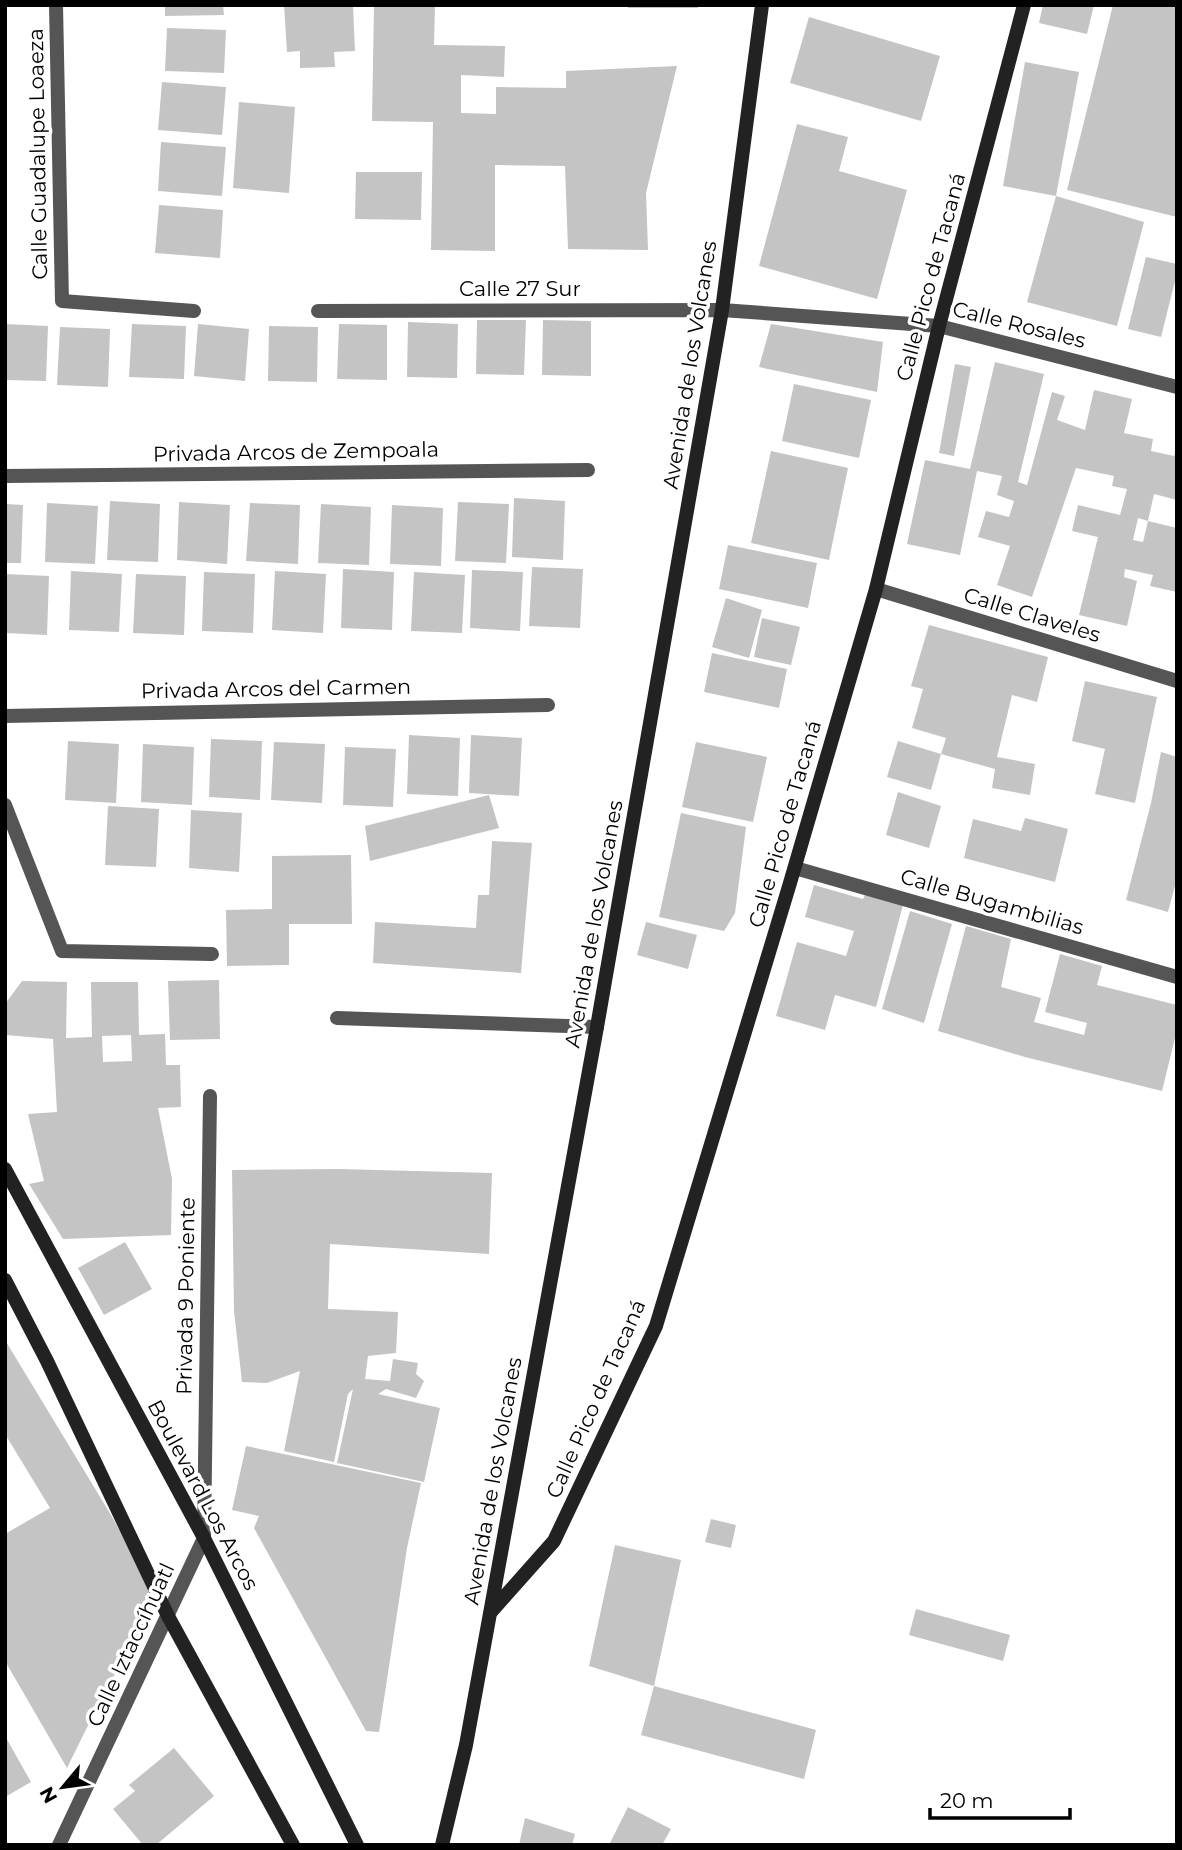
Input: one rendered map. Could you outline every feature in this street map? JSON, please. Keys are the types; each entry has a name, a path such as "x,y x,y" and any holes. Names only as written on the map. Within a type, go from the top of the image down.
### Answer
{"street":[{"name":"Calle Guadalupe Loaeza","path":"55,5 62,302 194,311"},
{"name":"Avenida de los Volcanes","path":"442,1845 466,1745 597,1027 722,310 762,5"},
{"name":"Calle Pico de Tacaná","path":"489,1614 554,1541 656,1326 876,589 939,326 1024,5"},
{"name":"Calle 27 Sur","path":"318,311 722,310"},
{"name":"Calle Rosales","path":"722,310 939,326 1177,387"},
{"name":"Privada Arcos de Zempoala","path":"5,476 588,470"},
{"name":"Calle Claveles","path":"876,589 1177,681"},
{"name":"Privada Arcos del Carmen","path":"5,716 548,705"},
{"path":"5,805 62,951 212,954"},
{"name":"Calle Bugambilias","path":"795,867 1177,977"},
{"path":"337,1018 597,1027"},
{"name":"Privada 9 Poniente","path":"204,1538 210,1096"},
{"name":"Boulevard Los Arcos","path":"5,1169 204,1538 357,1845"},
{"path":"5,1280 47,1361 168,1616 293,1845"},
{"name":"Calle Iztaccíhuatl","path":"59,1845 204,1538"}],"building":[{"path":"165,5 223,5 224,15 165,16"},
{"path":"284,5 353,5 355,51 334,52 335,67 300,68 300,51 287,52"},
{"path":"374,5 435,5 434,45 505,46 504,77 461,75 461,113 496,114 496,87 566,88 566,71 677,66 646,193 648,250 568,249 565,166 495,165 495,251 431,250 433,122 372,121"},
{"path":"628,5 698,5 698,8 628,8"},
{"path":"1043,5 1094,5 1087,34 1039,23"},
{"path":"1113,5 1177,5 1177,217 1067,190"},
{"path":"809,17 940,56 921,121 790,83"},
{"path":"167,28 226,30 224,73 165,71"},
{"path":"1025,62 1079,72 1056,196 1003,186"},
{"path":"162,82 226,87 222,135 158,130"},
{"path":"239,102 295,107 289,193 233,188"},
{"path":"797,124 848,137 839,171 907,190 877,299 759,266"},
{"path":"161,142 226,147 222,196 158,191"},
{"path":"356,172 422,172 421,220 355,219"},
{"path":"1056,196 1144,222 1117,326 1027,302"},
{"path":"159,205 223,210 220,258 155,253"},
{"path":"1146,257 1177,264 1161,337 1128,329"},
{"path":"477,320 526,320 524,375 476,374"},
{"path":"543,320 591,321 591,376 542,375"},
{"path":"408,322 458,324 457,378 407,377"},
{"path":"5,324 48,326 46,381 5,380"},
{"path":"132,324 186,326 184,379 129,377"},
{"path":"198,324 249,329 245,381 194,376"},
{"path":"339,324 387,325 387,380 337,379"},
{"path":"771,324 883,342 877,392 759,367"},
{"path":"269,326 318,327 317,382 268,381"},
{"path":"60,327 110,329 108,387 57,385"},
{"path":"995,362 1044,374 1018,482 1027,485 1052,392 1065,396 1057,420 1085,430 1094,390 1132,399 1124,433 1153,439 1151,451 1174,456 1177,448 1177,500 1154,494 1148,521 1177,528 1177,592 1150,586 1153,575 1125,569 1124,577 1137,581 1127,626 1079,615 1098,537 1072,531 1078,505 1120,515 1127,489 1112,486 1114,476 1076,468 1032,597 997,585 1010,546 978,537 986,511 1009,517 1014,501 997,495 1002,476 977,471 960,555 907,544 925,460 970,469","holes":["1138,518 1148,521 1143,542 1133,540"]},
{"path":"955,364 971,367 954,456 939,453"},
{"path":"794,384 871,400 859,458 782,441"},
{"path":"771,451 848,468 829,560 751,543"},
{"path":"514,498 565,501 563,560 512,557"},
{"path":"110,501 160,504 158,562 107,560"},
{"path":"179,502 230,505 227,564 177,560"},
{"path":"458,502 509,504 506,563 455,561"},
{"path":"47,503 98,506 95,564 45,562"},
{"path":"250,503 300,505 298,564 246,561"},
{"path":"5,504 23,505 21,563 5,563"},
{"path":"321,504 371,507 369,565 318,563"},
{"path":"392,505 443,508 441,566 390,564"},
{"path":"728,545 817,563 808,608 719,589"},
{"path":"532,567 583,569 580,628 529,626"},
{"path":"343,569 394,572 392,630 341,628"},
{"path":"472,570 523,572 520,631 470,628"},
{"path":"71,571 122,574 119,632 69,630"},
{"path":"275,571 326,574 323,633 272,630"},
{"path":"204,572 255,574 253,633 202,631"},
{"path":"414,572 465,575 462,633 411,631"},
{"path":"5,574 49,576 47,635 5,633"},
{"path":"136,574 186,576 184,635 133,633"},
{"path":"726,598 762,610 749,658 712,647"},
{"path":"762,618 800,627 791,665 754,657"},
{"path":"929,625 1048,657 1037,702 1012,695 997,757 1035,764 1030,795 992,788 995,769 941,754 946,738 912,728 923,689 911,686"},
{"path":"712,653 787,669 779,708 704,692"},
{"path":"1085,681 1157,697 1135,803 1095,794 1105,749 1072,741"},
{"path":"409,735 460,738 458,796 407,794"},
{"path":"471,735 522,738 519,796 469,793"},
{"path":"211,739 262,741 260,800 209,797"},
{"path":"68,741 119,744 116,803 65,800"},
{"path":"898,741 941,754 931,790 887,777"},
{"path":"274,742 325,744 322,803 271,800"},
{"path":"696,742 767,757 753,822 682,807"},
{"path":"143,744 194,747 192,805 141,802"},
{"path":"345,747 396,749 393,807 343,805"},
{"path":"1161,752 1177,757 1177,878 1168,912 1126,900"},
{"path":"898,792 941,806 929,848 886,835"},
{"path":"489,795 499,828 370,861 365,826"},
{"path":"108,806 159,809 156,867 105,865"},
{"path":"191,810 242,813 239,872 189,868"},
{"path":"681,813 746,827 735,913 724,931 659,917"},
{"path":"1025,818 1068,829 1055,882 964,858 973,819 1021,831"},
{"path":"492,841 532,843 521,973 373,963 375,922 476,928 478,895 489,895"},
{"path":"351,855 352,924 289,924 289,965 227,966 226,910 272,909 272,856"},
{"path":"814,885 863,899 865,895 903,905 876,1007 835,995 825,1030 776,1016 797,942 846,956 854,931 805,917"},
{"path":"910,911 952,924 924,1023 882,1009"},
{"path":"646,922 697,935 688,969 637,955"},
{"path":"966,926 1011,939 1001,987 1041,998 1034,1022 1084,1035 1087,1023 1045,1012 1060,954 1102,966 1097,985 1177,1005 1177,1030 1162,1091 1025,1057 938,1031"},
{"path":"219,980 220,1039 170,1040 168,981"},
{"path":"22,981 67,982 66,1038 92,1037 91,982 138,982 139,1035 165,1034 166,1065 180,1065 181,1107 158,1108 172,1179 171,1235 63,1239 29,1184 44,1181 28,1114 57,1112 53,1039 5,1035 5,1004","holes":["131,1035 132,1061 103,1062 102,1036"]},
{"path":"338,1169 492,1173 489,1254 330,1244 328,1309 398,1312 396,1353 368,1356 365,1379 390,1381 393,1359 418,1363 416,1374 424,1381 416,1398 386,1389 378,1394 440,1408 424,1482 337,1463 353,1389 348,1394 334,1462 284,1451 300,1371 267,1383 242,1382 234,1311 232,1170"},
{"path":"125,1242 152,1289 104,1315 78,1268"},
{"path":"5,1340 111,1515 158,1599 103,1695 67,1768 5,1661 5,1534 50,1508 5,1434"},
{"path":"246,1446 421,1483 407,1548 379,1732 366,1731 254,1528 259,1516 232,1510"},
{"path":"711,1519 736,1525 731,1548 705,1542"},
{"path":"615,1545 681,1560 654,1686 589,1666"},
{"path":"916,1609 1010,1635 1003,1661 909,1635"},
{"path":"654,1686 816,1730 804,1779 641,1735"},
{"path":"5,1736 31,1782 5,1797"},
{"path":"174,1748 214,1796 156,1845 143,1845 113,1809 135,1791 129,1785"},
{"path":"628,1807 671,1829 662,1845 609,1845"},
{"path":"525,1818 575,1834 572,1845 519,1845"}]}
